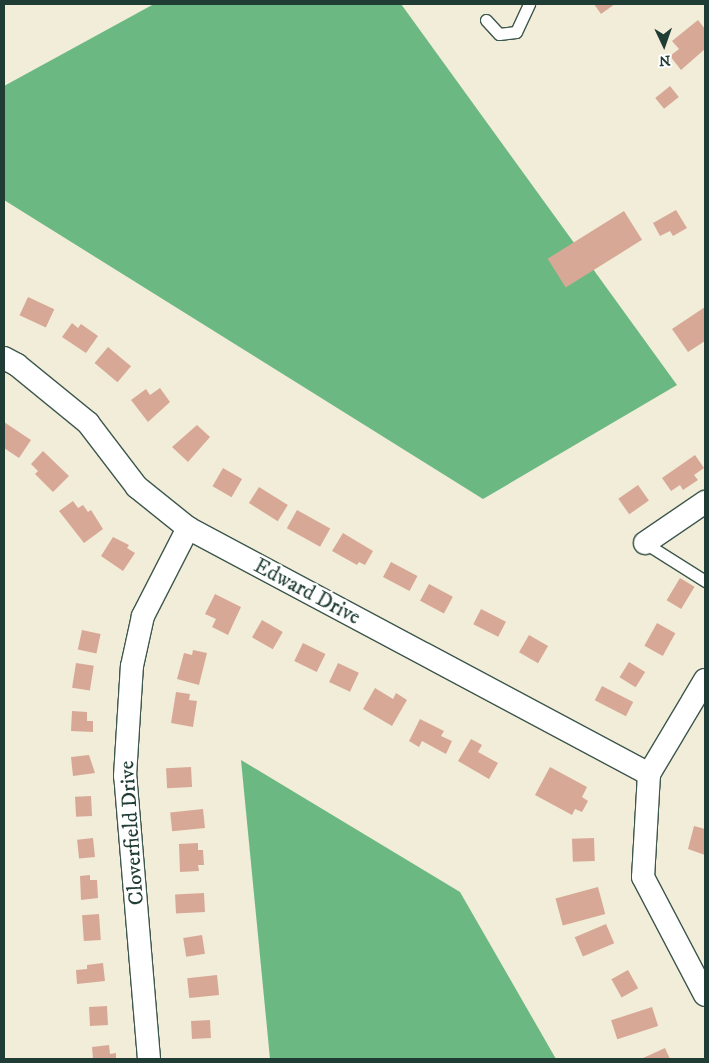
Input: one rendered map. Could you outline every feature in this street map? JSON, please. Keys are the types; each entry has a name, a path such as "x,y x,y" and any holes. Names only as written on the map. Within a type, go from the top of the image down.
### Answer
{"street":[{"name":"Edward Drive","path":"4,358 18,365 88,423 137,487 188,528 649,774"},
{"path":"645,543 705,502"},
{"name":"Cloverfield Drive","path":"149,1059 125,776 132,666 144,616 188,528"},
{"path":"705,680 649,774 643,876 705,995"}],"lane":[{"path":"486,20 499,34 516,32 528,4"},
{"path":"645,543 705,581"}],"green space":[{"path":"154,4 401,4 677,385 483,499 4,200 4,86"},
{"path":"241,760 460,892 556,1059 270,1059"}],"building":[{"path":"594,4 615,4 601,14"},
{"path":"698,20 705,29 705,49 681,70 670,56 679,49 672,41"},
{"path":"670,86 679,97 664,109 655,98"},
{"path":"676,210 687,228 673,236 670,231 660,236 653,223"},
{"path":"624,211 642,240 566,288 548,259"},
{"path":"28,297 54,309 46,327 20,315"},
{"path":"705,307 705,341 688,352 672,329"},
{"path":"72,323 78,328 81,324 98,336 86,353 62,337"},
{"path":"108,347 131,366 117,382 95,363"},
{"path":"160,388 170,402 148,422 131,400 146,389 150,395"},
{"path":"4,422 31,440 19,458 4,448"},
{"path":"197,425 210,437 188,462 172,447"},
{"path":"43,451 69,476 53,492 35,474 38,471 31,464"},
{"path":"695,455 704,468 694,475 698,480 683,490 680,485 671,491 662,478"},
{"path":"223,468 242,479 232,497 212,486"},
{"path":"638,485 649,501 629,514 618,499"},
{"path":"259,487 288,505 278,521 249,503"},
{"path":"73,501 78,508 83,505 88,512 91,510 103,529 84,543 59,511"},
{"path":"297,510 330,528 320,547 287,528"},
{"path":"343,533 373,551 365,565 359,562 357,565 332,551"},
{"path":"113,537 129,545 127,548 135,553 123,571 101,556"},
{"path":"391,562 417,576 410,591 383,577"},
{"path":"680,578 695,587 681,609 667,600"},
{"path":"429,584 453,597 444,613 420,601"},
{"path":"215,594 241,607 228,635 212,627 216,619 205,614"},
{"path":"481,609 506,622 498,637 473,624"},
{"path":"262,620 283,632 273,649 252,637"},
{"path":"657,623 675,633 663,656 644,646"},
{"path":"82,630 101,634 96,654 78,650"},
{"path":"529,635 548,646 538,663 519,652"},
{"path":"303,643 325,654 317,672 294,661"},
{"path":"193,650 207,653 199,685 177,679 184,653 192,655"},
{"path":"629,662 645,672 636,687 619,677"},
{"path":"76,663 94,666 90,691 72,688"},
{"path":"338,663 359,673 350,692 329,682"},
{"path":"602,686 633,702 626,716 595,700"},
{"path":"375,688 393,699 396,693 407,700 392,726 363,709"},
{"path":"176,692 190,694 189,700 197,701 193,727 171,723"},
{"path":"72,711 87,712 87,721 93,721 93,732 71,731"},
{"path":"420,719 444,731 441,736 452,741 446,754 422,741 419,747 409,741"},
{"path":"471,739 482,745 478,752 498,763 489,779 458,761"},
{"path":"89,755 95,773 73,776 71,757"},
{"path":"191,767 192,787 167,788 166,768"},
{"path":"550,767 587,787 582,797 588,801 582,812 575,809 572,815 535,795"},
{"path":"91,796 92,816 76,817 75,797"},
{"path":"203,809 205,828 172,831 170,812"},
{"path":"694,826 705,829 705,855 688,849"},
{"path":"93,838 95,857 79,859 77,840"},
{"path":"594,838 595,861 573,862 572,839"},
{"path":"198,843 198,850 203,850 204,865 198,865 199,871 180,872 179,844"},
{"path":"90,875 90,880 97,880 98,898 81,900 80,876"},
{"path":"598,887 605,914 563,925 555,898"},
{"path":"204,893 205,912 176,913 175,895"},
{"path":"99,914 101,940 84,941 82,915"},
{"path":"606,924 614,943 583,957 575,937"},
{"path":"202,935 205,954 186,957 183,938"},
{"path":"103,963 105,981 77,984 76,970 87,969 87,965"},
{"path":"628,970 638,988 622,998 611,979"},
{"path":"217,975 219,995 189,998 187,978"},
{"path":"107,1006 108,1025 90,1026 89,1007"},
{"path":"652,1007 658,1026 617,1039 611,1020"},
{"path":"210,1020 211,1038 192,1039 191,1021"},
{"path":"109,1045 110,1054 116,1053 116,1059 93,1059 92,1047"},
{"path":"665,1048 670,1059 641,1059"}]}
